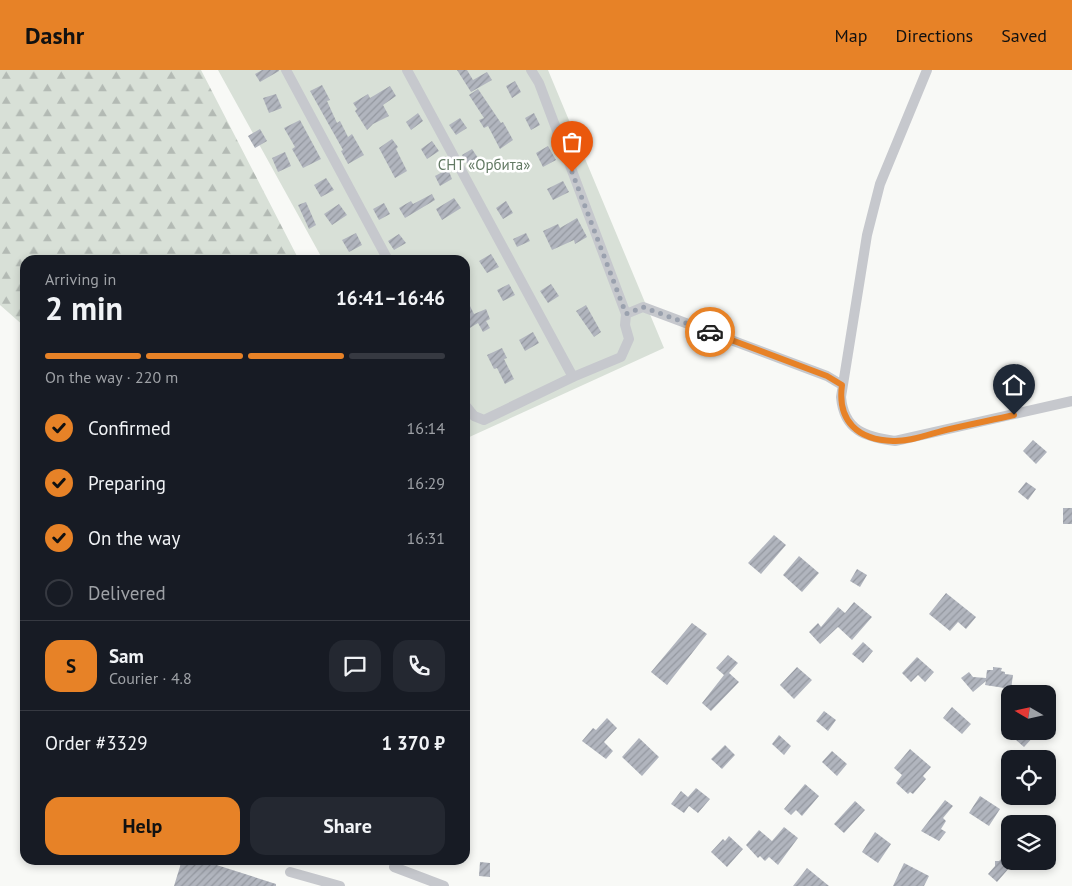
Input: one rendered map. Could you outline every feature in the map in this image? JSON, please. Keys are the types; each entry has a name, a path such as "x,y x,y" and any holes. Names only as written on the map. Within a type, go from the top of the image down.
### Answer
{"street":[{"path":"286,70 385,255"},
{"path":"407,70 574,377"},
{"path":"470,411 474,416 484,420 621,357 629,339 625,325 626,314 539,83 531,70"},
{"path":"927,70 880,184 867,235 842,385 842,407 853,426 866,436 895,441 1072,401"},
{"path":"626,314 643,307 827,376 842,385"},
{"path":"394,867 444,886"},
{"path":"290,872 340,886"}],"green space":[{"path":"0,70 201,70 296,255 20,255 20,323 0,305"},
{"name":"СНТ «Орбита»","path":"218,70 548,70 664,348 470,437 470,255 320,255"}],"building":[{"path":"262,70 279,71 260,82 255,74"},
{"path":"457,70 467,70 473,80 487,72 492,80 471,92"},
{"path":"515,81 521,92 512,98 506,86"},
{"path":"322,85 330,100 327,101 337,123 340,121 348,137 352,134 364,155 348,164 341,151 343,150 310,91"},
{"path":"390,86 396,96 383,105 389,116 373,124 367,130 355,111 357,109 353,103 368,94 370,98"},
{"path":"478,89 501,123 503,122 513,140 500,149 488,126 484,128 479,120 484,118 469,95"},
{"path":"276,94 282,108 269,113 263,98"},
{"path":"418,113 423,121 411,130 406,122"},
{"path":"534,113 540,125 531,130 525,118"},
{"path":"460,118 467,128 456,135 449,125"},
{"path":"300,120 321,159 303,168 292,149 295,147 284,128"},
{"path":"260,129 267,141 255,148 248,136"},
{"path":"392,139 398,147 396,149 407,171 395,178 379,148"},
{"path":"432,141 439,151 427,159 421,149"},
{"path":"548,146 556,160 543,167 536,153"},
{"path":"472,149 480,161 470,168 462,155"},
{"path":"285,152 291,166 278,172 272,158"},
{"path":"448,169 452,179 440,186 435,176"},
{"path":"326,178 334,190 321,197 314,185"},
{"path":"563,181 569,192 553,200 547,189"},
{"path":"432,194 435,200 405,218 399,208 411,201 413,204"},
{"path":"454,198 461,208 442,220 436,209"},
{"path":"506,201 513,213 503,219 496,208"},
{"path":"306,202 316,225 309,229 298,205"},
{"path":"384,203 390,214 379,220 373,209"},
{"path":"339,204 347,215 332,225 324,214"},
{"path":"577,218 587,237 575,244 574,240 552,250 543,231 558,224 560,228"},
{"path":"356,233 362,245 349,252 342,240"},
{"path":"526,233 530,241 517,247 513,239"},
{"path":"399,234 406,243 394,250 388,241"},
{"path":"491,254 499,267 487,273 479,261"},
{"path":"509,284 515,295 503,301 497,290"},
{"path":"551,284 559,296 548,303 540,291"},
{"path":"586,305 601,332 594,337 576,311"},
{"path":"470,306 474,314 486,309 490,319 486,321 490,328 483,332 478,323 470,328"},
{"path":"533,332 539,343 525,351 519,340"},
{"path":"502,348 507,358 504,359 514,379 505,384 497,368 494,369 487,355"},
{"path":"1033,440 1047,452 1036,464 1023,451"},
{"path":"1026,482 1036,489 1028,500 1018,492"},
{"path":"1063,508 1072,508 1072,524 1063,524"},
{"path":"774,535 786,545 761,574 748,563"},
{"path":"799,556 819,573 802,592 783,575"},
{"path":"857,569 867,575 860,587 850,581"},
{"path":"946,593 976,617 966,629 958,622 950,631 929,614"},
{"path":"854,602 872,617 852,640 838,627 820,644 809,632 818,623 821,627 838,607 845,613"},
{"path":"692,623 707,634 667,685 651,672"},
{"path":"863,642 873,651 863,663 852,654"},
{"path":"728,655 738,663 729,673 739,682 711,711 702,703 724,675 716,668"},
{"path":"917,657 934,672 925,682 918,675 911,682 902,673"},
{"path":"797,667 812,680 794,699 780,685"},
{"path":"993,667 1002,668 1001,671 1005,672 1005,674 1013,675 1012,685 1001,685 1001,687 985,685 986,681 973,692 961,678 969,672 973,677 986,678 987,670 993,670"},
{"path":"952,707 971,724 962,734 943,718"},
{"path":"824,711 836,720 828,731 816,721"},
{"path":"607,718 617,728 604,742 613,751 606,759 582,741 593,728 596,730"},
{"path":"779,735 791,746 784,755 772,744"},
{"path":"639,738 659,757 642,776 622,757"},
{"path":"1016,740 1030,740 1024,747"},
{"path":"725,745 735,755 722,769 711,759"},
{"path":"910,749 931,767 923,776 926,779 913,794 910,792 908,794 896,783 902,775 894,768"},
{"path":"832,751 847,764 837,776 822,762"},
{"path":"805,784 819,796 802,816 796,810 791,815 784,809"},
{"path":"696,788 710,799 698,813 689,806 684,813 671,804 681,791 688,797"},
{"path":"980,796 1000,809 989,826 969,813"},
{"path":"945,800 953,806 943,818 946,821 941,829 946,832 939,841 921,831"},
{"path":"855,801 865,810 844,833 834,824"},
{"path":"784,827 798,838 778,865 769,857 765,861 760,856 758,858 746,845 759,830 772,841"},
{"path":"875,832 891,844 878,863 862,852"},
{"path":"729,836 743,849 727,867 711,852 723,839 725,841"},
{"path":"1001,859 1001,870 1007,870 997,882 988,874 995,866 995,861"},
{"path":"480,862 490,863 490,877 479,876"},
{"path":"904,863 929,876 924,886 893,886"},
{"path":"180,865 217,865 276,884 276,886 174,886"},
{"path":"807,868 829,886 793,886"}],"way so far":[{"path":"572,172 626,314 643,307 710,332"}],"route":[{"path":"710,332 827,376 842,385 842,407 846,416 853,426 866,436 895,441 1014,415"}]}
